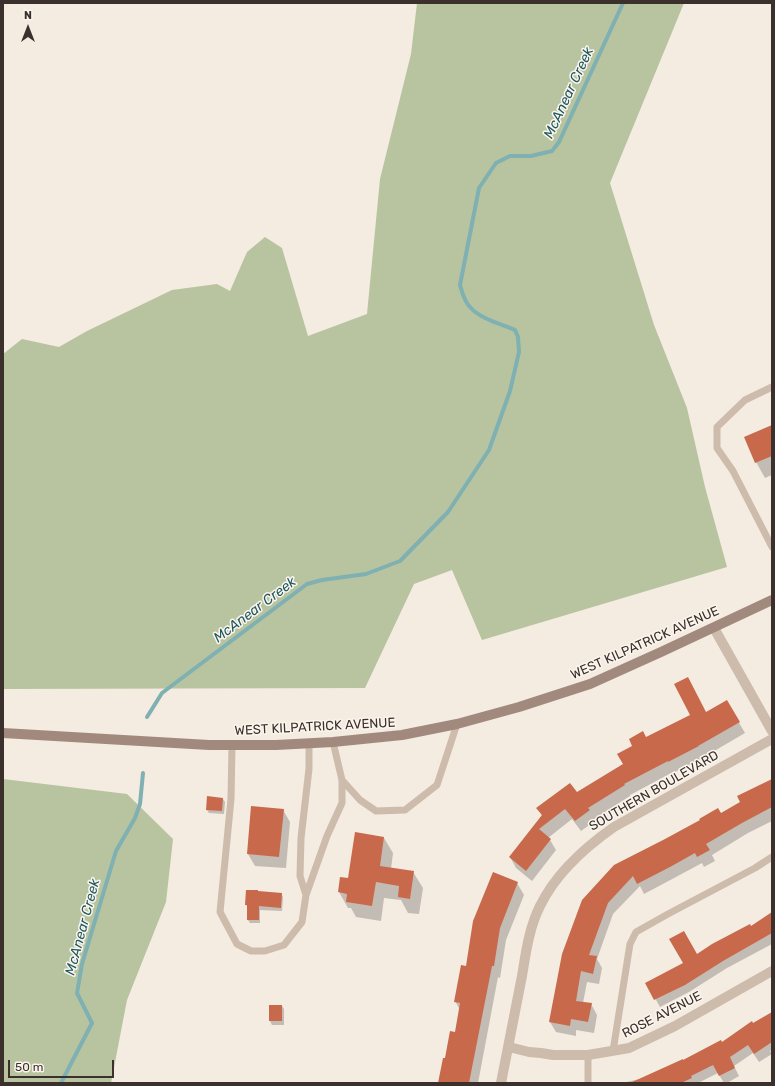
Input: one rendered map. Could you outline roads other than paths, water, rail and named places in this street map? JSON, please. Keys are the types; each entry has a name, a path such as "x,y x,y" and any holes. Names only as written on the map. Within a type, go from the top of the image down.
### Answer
{"main road":[{"name":"WEST KILPATRICK AVENUE","path":"3,733 232,746 333,742 402,736 457,724 518,707 590,684 772,600"}],"street":[{"path":"714,628 772,731"},
{"name":"SOUTHERN BOULEVARD","path":"501,1083 530,929 551,886 570,864 591,844 614,827 772,739"},
{"name":"ROSE AVENUE","path":"508,1047 529,1052 553,1055 588,1055 629,1048 675,1026 772,971"}],"lane":[{"path":"772,387 744,400 717,427 717,448 733,471 772,546"},
{"path":"342,780 360,800 376,810 405,810 437,785 457,724"},
{"path":"232,746 231,800 220,912 237,944 251,951 265,951 284,945 302,922 306,895 327,836 342,802 342,780 333,742"},
{"path":"306,895 300,876 301,838 309,769 309,743"},
{"path":"613,1051 630,944 636,932 755,868 772,857"},
{"path":"588,1055 588,1083"}],"waterway":[{"name":"McAnear Creek","path":"147,717 162,693 307,584 322,580 366,574 400,561 448,512 489,450 510,391 519,352 518,337 515,330 491,321 474,311 466,302 460,285 479,188 496,163 510,156 531,156 552,151 559,142 623,3"},
{"name":"McAnear Creek","path":"61,1083 92,1023 77,993 82,964 116,851 135,818 140,804 143,773"}]}
